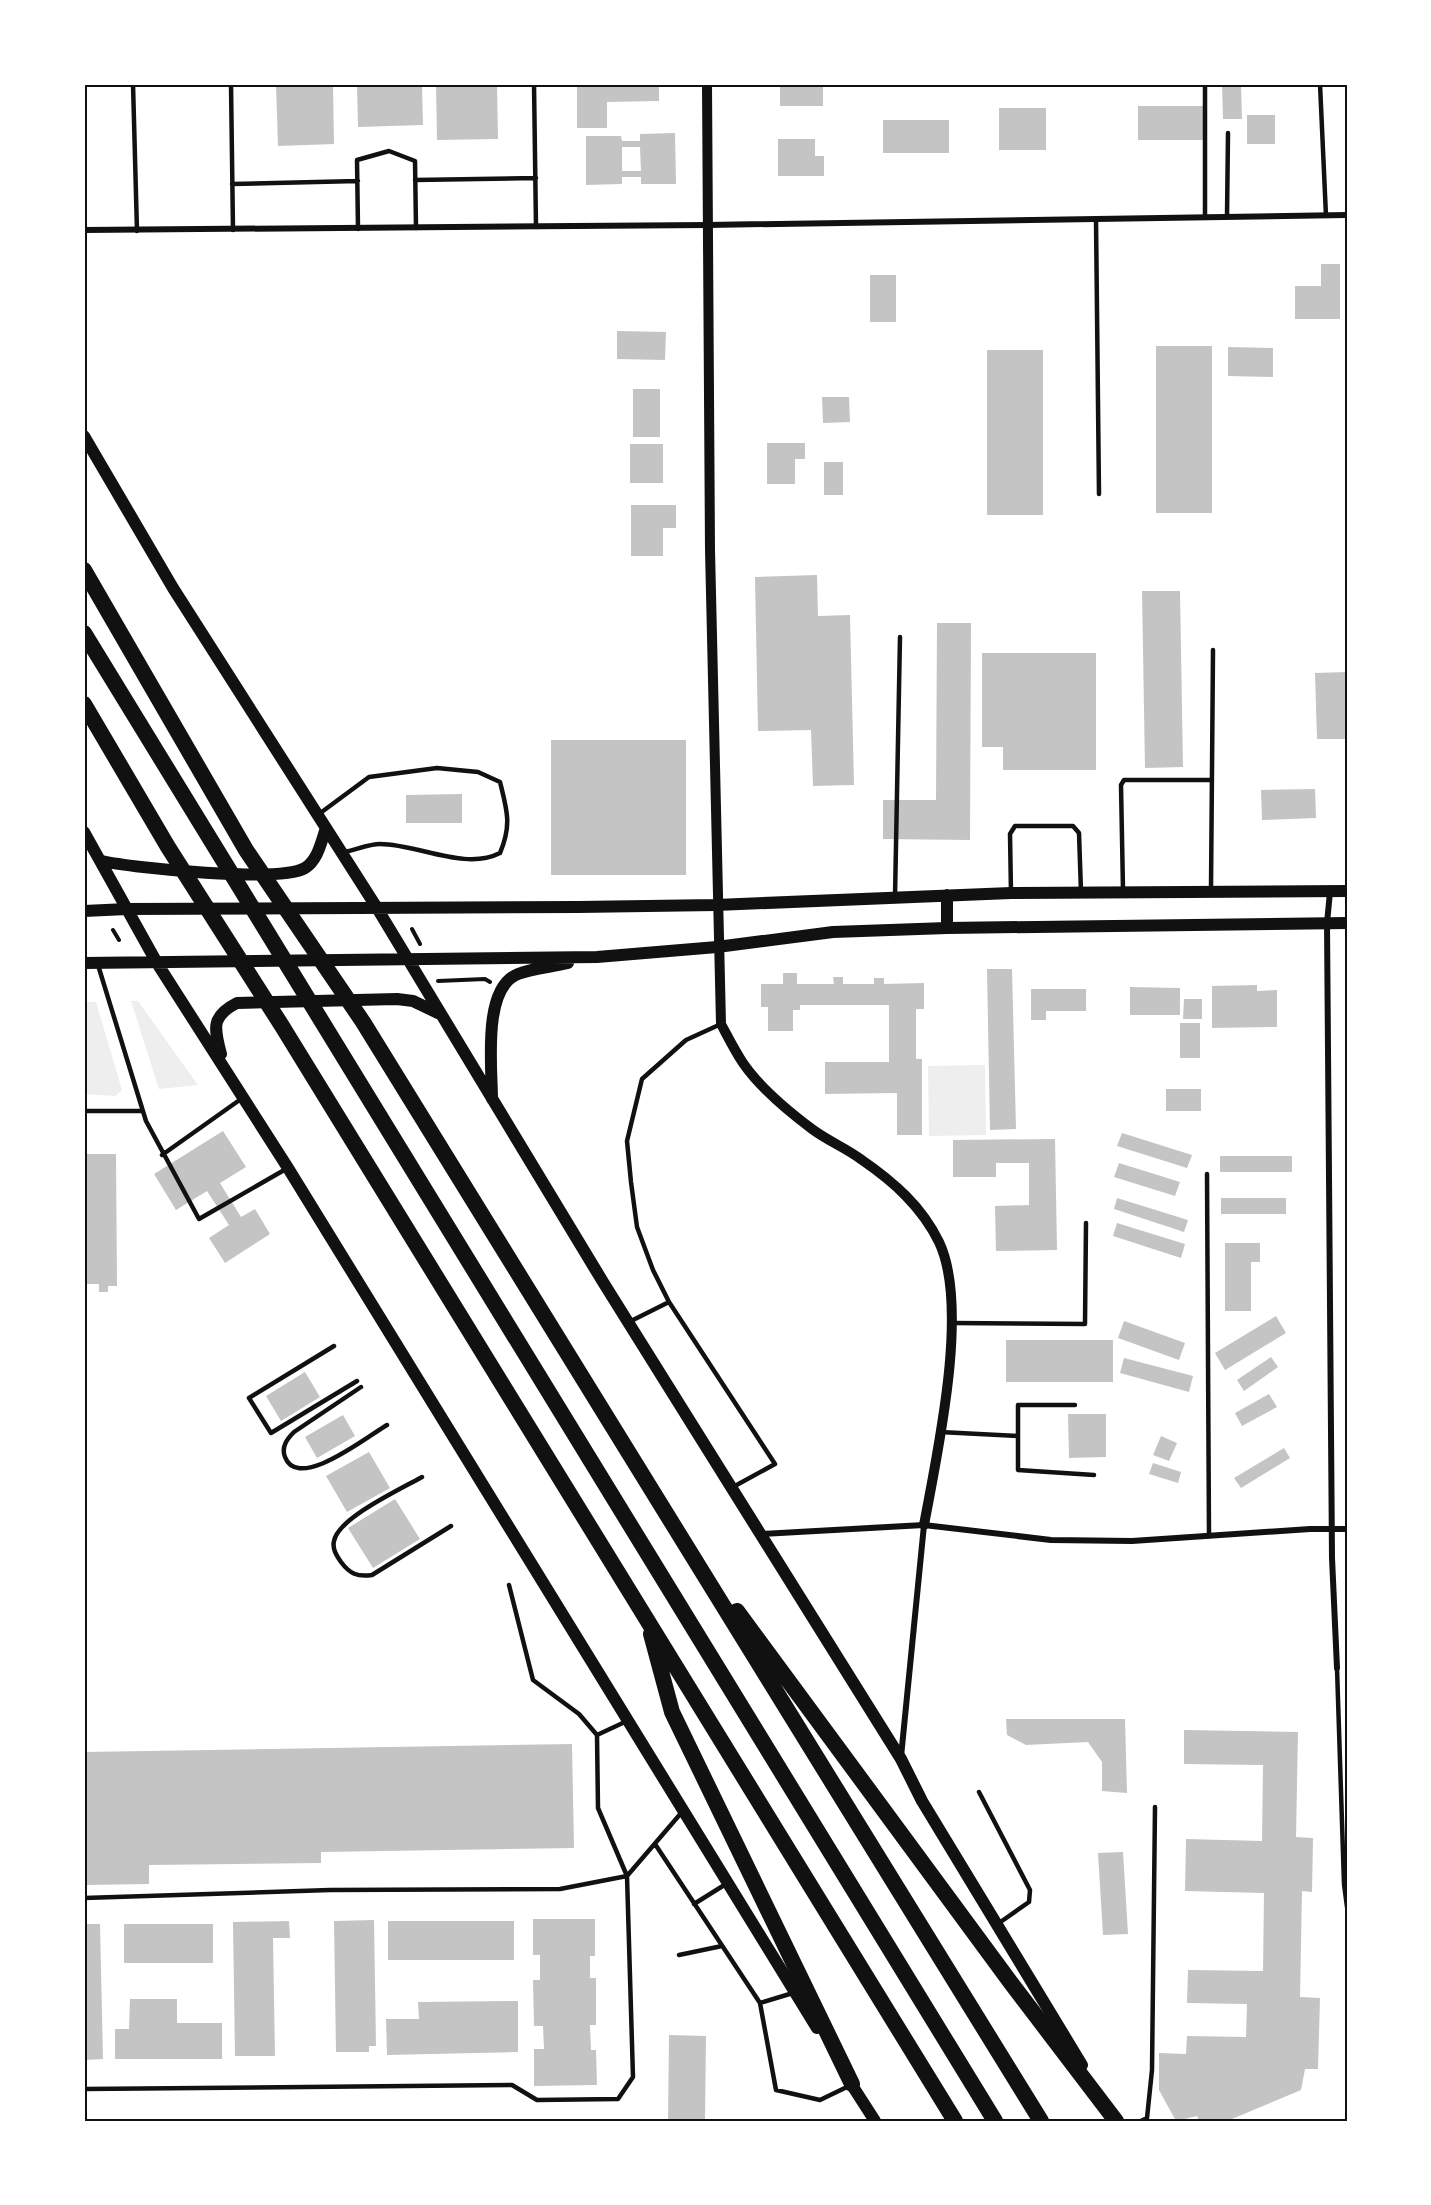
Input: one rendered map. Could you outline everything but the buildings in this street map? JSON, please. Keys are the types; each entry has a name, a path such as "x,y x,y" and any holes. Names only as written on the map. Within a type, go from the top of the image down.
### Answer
{"highway":[{"path":"84,570 246,849 363,1022 1041,2121"},
{"path":"84,633 995,2121"},
{"path":"84,704 168,847 282,1026 955,2121"},
{"path":"664,1511 1011,1983 1116,2121"},
{"path":"646,1616 672,1712 852,2084"}],"main road":[{"path":"84,436 173,588 377,908 438,1013 628,1323 901,1759 922,1801 1116,2121"},
{"path":"102,861 143,868 280,875 305,868 317,855 326,828"},
{"path":"84,832 157,963 244,1097 875,2121"},
{"path":"84,911 716,905 1011,893 1347,891"},
{"path":"947,895 947,927"},
{"path":"84,963 597,957 717,947 833,932 947,927 1347,923"},
{"path":"492,1099 491,1022 496,1001 504,986 516,974 597,957"},
{"path":"224,1067 215,1032 216,1021 224,1010 237,1003 398,999 413,1001 438,1013"}],"street":[{"path":"707,84 710,550 716,905 721,1024 744,1064 779,1102 814,1130 878,1171 902,1191 924,1216 940,1244 949,1284 952,1323 940,1432 924,1525 901,1759"},
{"path":"84,230 708,225 1347,215"},
{"path":"1330,892 1327,923 1331,1529 1337,1668"},
{"path":"760,1534 924,1525 1051,1540 1132,1542 1347,1529"}],"lane":[{"path":"133,84 136,231"},
{"path":"231,84 233,230"},
{"path":"534,84 536,227"},
{"path":"1205,84 1205,217"},
{"path":"1320,84 1326,216"},
{"path":"1227,217 1228,133"},
{"path":"358,229 357,160 389,151 414,161 416,228"},
{"path":"415,180 536,178"},
{"path":"232,184 358,181"},
{"path":"1096,219 1099,494"},
{"path":"895,897 900,637"},
{"path":"1211,892 1213,650"},
{"path":"318,815 369,777 437,768 478,772 500,782 508,812 508,835 500,853 489,858 460,857 380,844 341,853"},
{"path":"1123,892 1121,785 1124,780 1212,780"},
{"path":"1011,893 1010,834 1015,826 1073,826 1079,833 1081,892"},
{"path":"98,963 143,1111 162,1155 199,1219 288,1168"},
{"path":"721,1024 686,1040 642,1079 627,1141 637,1227 653,1270 669,1302 775,1464 731,1488"},
{"path":"162,1155 244,1097"},
{"path":"84,1111 143,1111"},
{"path":"1207,1174 1209,1536"},
{"path":"952,1323 1085,1324 1086,1223"},
{"path":"628,1323 669,1302"},
{"path":"334,1346 249,1398 271,1432 357,1381"},
{"path":"362,1387 294,1432 285,1441 284,1456 291,1466 305,1471 319,1466 387,1425"},
{"path":"1075,1405 1018,1405 1018,1470 1094,1475"},
{"path":"940,1432 1018,1436"},
{"path":"422,1477 361,1513 338,1530 333,1543 335,1552 348,1571 359,1577 372,1575 451,1526"},
{"path":"84,2089 512,2085 537,2100 618,2099 633,2077 627,1876 597,1808 597,1735 579,1714 533,1680 509,1585"},
{"path":"1337,1668 1344,1884 1347,1907"},
{"path":"597,1735 629,1720"},
{"path":"979,1792 1030,1890 1029,1902 997,1925"},
{"path":"1141,2121 1147,2118 1152,2070 1155,1807"},
{"path":"84,1898 330,1890 560,1889 627,1876 684,1810"},
{"path":"655,1844 760,2002 776,2090 820,2100 852,2084"},
{"path":"694,1904 728,1883"},
{"path":"679,1955 722,1946"},
{"path":"760,2002 795,1992"}],"path":[{"path":"412,928 423,951"},
{"path":"113,930 119,940"},
{"path":"435,975 437,981 486,979 495,984"}],"shaded area":[{"path":"131,1001 138,1001 198,1085 159,1089"},
{"path":"84,1002 96,1002 122,1090 115,1096 84,1094"},
{"path":"985,1065 986,1135 929,1136 928,1066"}]}
